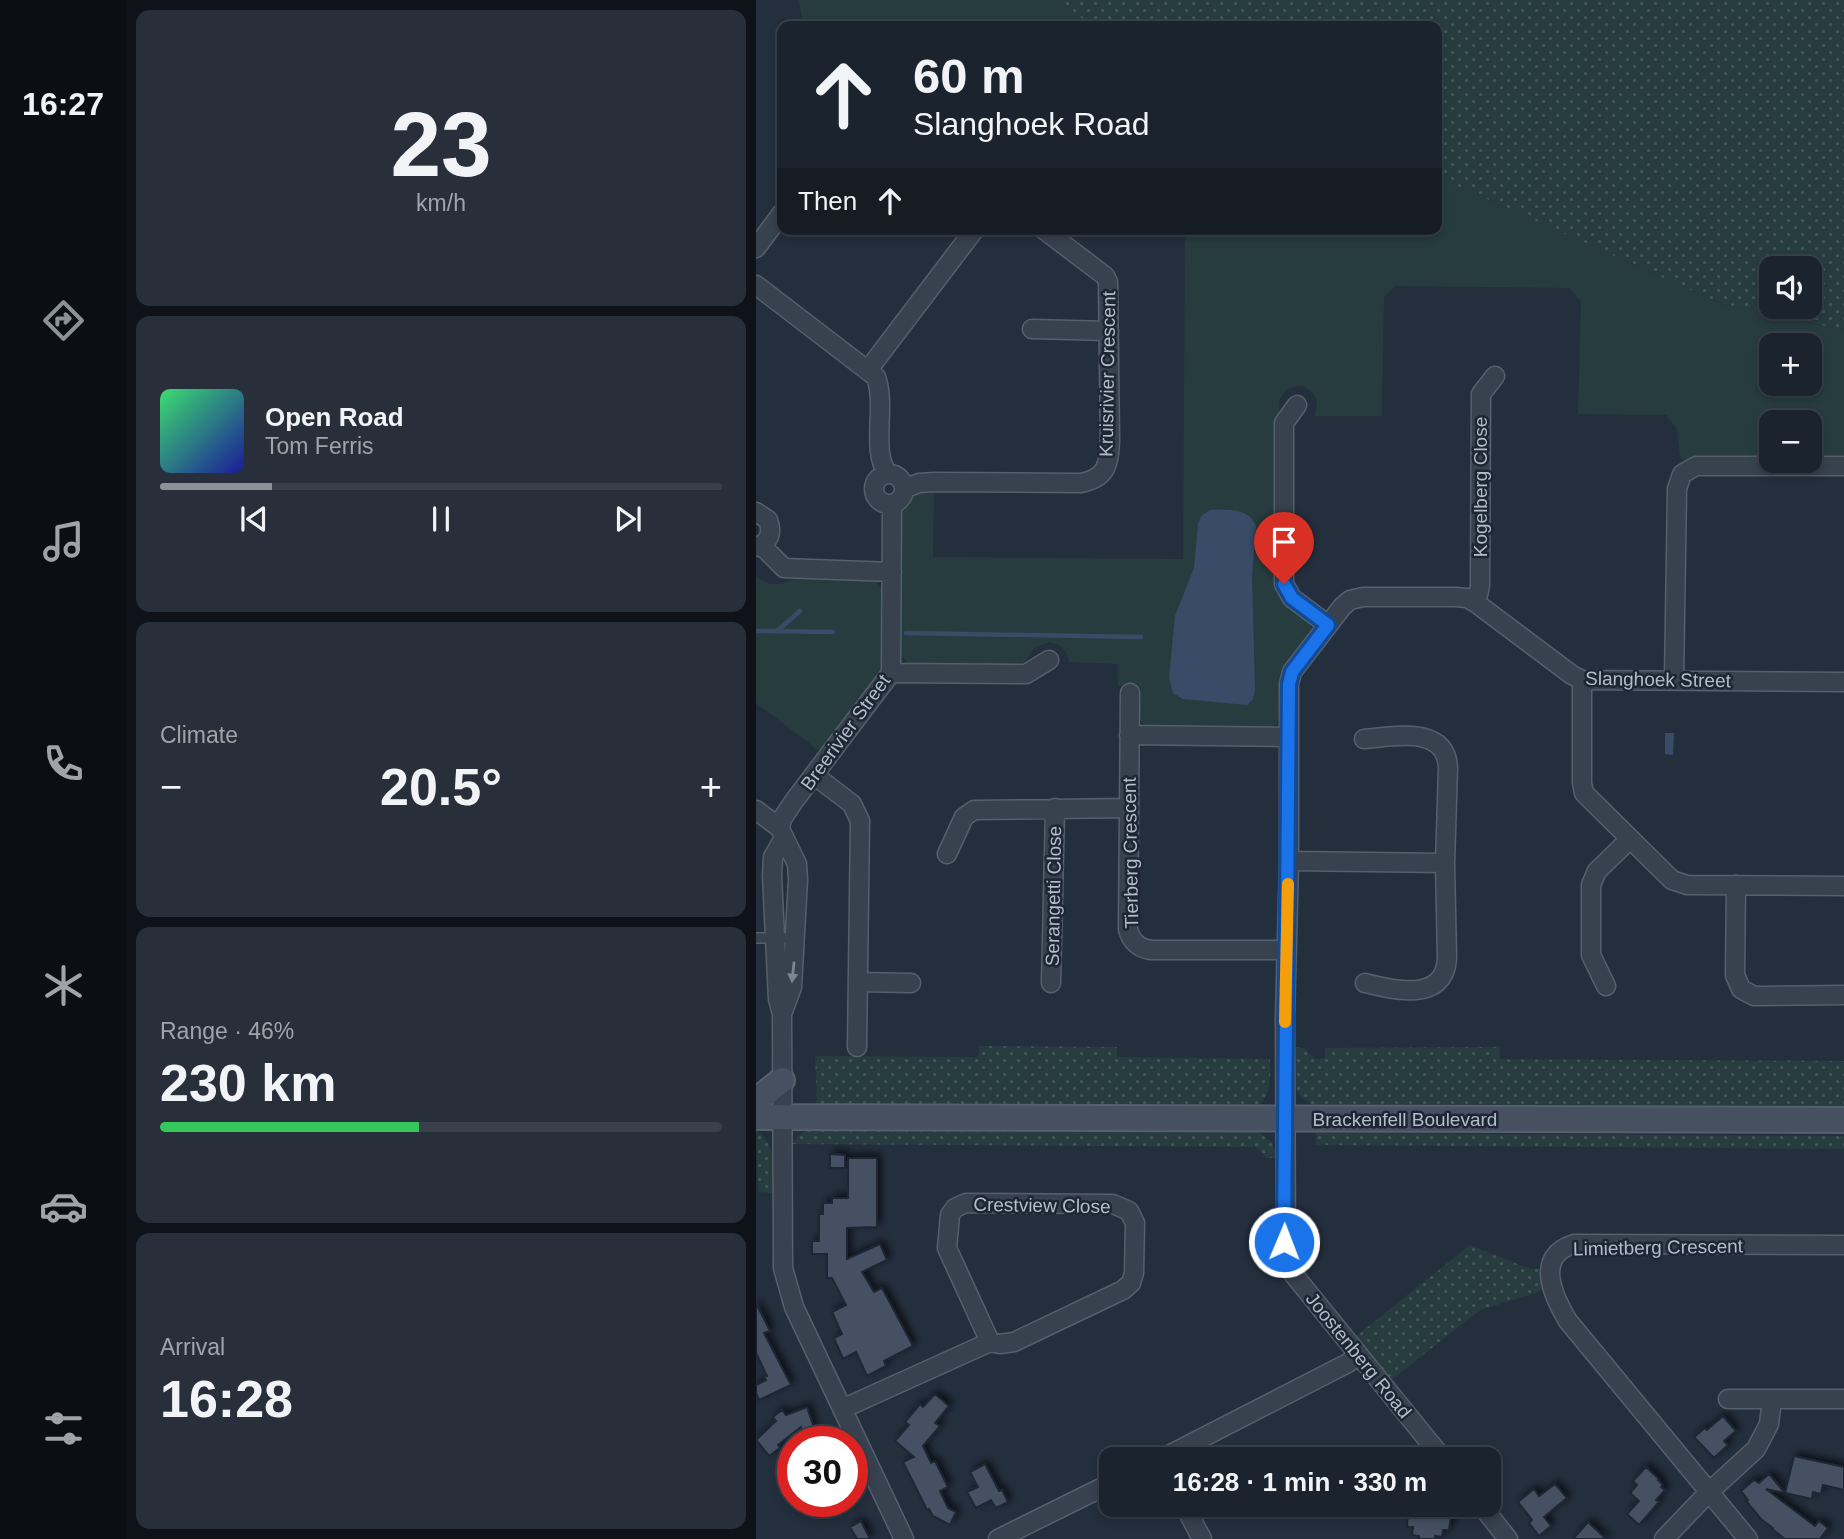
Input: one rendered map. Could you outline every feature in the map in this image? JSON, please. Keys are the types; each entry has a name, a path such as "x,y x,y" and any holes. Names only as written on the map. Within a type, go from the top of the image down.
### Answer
{"street":[{"path":"756,248 777,220"},
{"path":"869,370 970,235"},
{"name":"Kruisrivier Crescent","path":"898,497 919,483 1082,483 1098,478 1109,460 1108,282 1105,276 1052,235"},
{"path":"756,285 876,377 880,389 880,463 888,474"},
{"path":"1032,329 1109,331"},
{"name":"Kogelberg Close","path":"1476,603 1480,586 1481,394 1495,376"},
{"path":"1297,405 1284,423 1284,584 1292,598 1328,625"},
{"path":"1674,680 1677,489 1682,474 1696,466 1844,466"},
{"path":"888,474 898,477 898,497 882,503 873,491 879,477 888,474"},
{"name":"Breerivier Street","path":"782,1014 778,999 771,898 773,857 782,833 784,814 891,673 892,572 898,497"},
{"path":"756,512 764,516 771,525 769,537 759,546 784,568 892,572"},
{"name":"Slanghoek Street","path":"1285,1018 1290,676 1345,603 1356,598 1461,597 1476,603 1572,676 1582,680 1844,682"},
{"path":"891,673 1026,674 1049,660"},
{"path":"1582,680 1583,788 1590,801 1676,883 1844,886"},
{"name":"Tierberg Crescent","path":"1130,693 1128,929 1135,943 1151,950 1285,950"},
{"path":"1129,735 1288,737"},
{"path":"1364,739 1417,735 1426,738 1444,752 1448,768 1445,863 1447,960 1443,975 1434,986 1422,990 1388,989 1365,983"},
{"path":"814,775 852,804 860,821 857,1047"},
{"name":"Serangetti Close","path":"1051,983 1055,808"},
{"name":"Serangetti Close","path":"947,854 964,817 974,810 1128,808"},
{"path":"756,810 782,833 797,864 792,987 782,1014 783,1268 794,1307 904,1539"},
{"path":"1606,986 1591,955 1591,885 1597,871 1630,839"},
{"path":"1289,861 1445,863"},
{"path":"1736,885 1735,975 1741,989 1754,996 1844,995"},
{"path":"858,982 911,983"},
{"name":"Joostenberg Road","path":"1285,1018 1284,1242 1289,1264 1302,1285 1433,1447"},
{"path":"756,1101 782,1080"},
{"name":"Brackenfell Boulevard","path":"756,1117 1844,1120"},
{"name":"Crestview Close","path":"842,1409 990,1342 1014,1342 1127,1287 1135,1268 1135,1223 1129,1211 1113,1204 966,1203 956,1208 948,1219 947,1248 990,1342"},
{"name":"Limietberg Crescent","path":"1748,1539 1568,1321 1550,1281 1552,1262 1561,1250 1574,1244 1844,1245"},
{"path":"1184,1447 1359,1355"},
{"path":"1728,1399 1844,1399"},
{"path":"1664,1539 1709,1492 1756,1449 1769,1424 1772,1399"},
{"path":"998,1539 1099,1489"},
{"path":"1190,1517 1202,1539"},
{"path":"1491,1517 1508,1539"}],"lane":[{"path":"756,938 795,938"}],"green space":[{"path":"799,0 1058,0 1085,21 868,20 802,21"},
{"path":"1058,0 1844,0 1844,330 1792,319 1822,319 1822,256 1759,256 1759,312 1722,304 1442,179 1442,21 1085,21"},
{"path":"1442,179 1722,304 1759,312 1759,319 1792,319 1844,330 1844,459 1822,459 1822,410 1759,410 1759,459 1686,461 1680,457 1677,429 1666,415 1578,414 1581,301 1569,288 1395,286 1384,297 1382,416 1314,416 1316,398 1312,392 1298,386 1284,393 1279,402 1277,585 1309,620 1312,628 1276,725 1269,729 1145,727 1137,715 1137,686 1118,686 1118,664 1069,662 1063,648 1049,642 1034,648 1022,666 911,665 899,654 901,511 917,491 934,489 933,557 1183,559 1185,235 1442,235"},
{"path":"756,577 770,584 781,584 798,577 869,578 877,582 882,589 884,669 822,753 756,703"},
{"path":"979,1046 1117,1047 1117,1057 1270,1059 1270,1079 1268,1092 1256,1107 814,1105 817,1100 815,1056 978,1057"},
{"path":"1293,1047 1304,1048 1315,1059 1325,1058 1325,1048 1499,1047 1500,1059 1844,1061 1844,1110 1313,1105 1299,1094 1295,1087 1292,1073"},
{"path":"809,1128 1255,1130 1272,1142 1278,1158 1267,1158 1256,1147 792,1144"},
{"path":"756,1131 768,1143 771,1151 772,1193 758,1192"},
{"path":"1316,1133 1844,1136 1844,1149 1316,1145"},
{"path":"1470,1245 1530,1269 1540,1269 1544,1287 1539,1292 1480,1310 1390,1381 1354,1338"}],"water":[{"path":"1210,510 1230,510 1248,515 1256,526 1252,577 1255,690 1253,699 1247,705 1183,699 1173,693 1169,678 1175,616 1194,568 1198,524 1201,516"},
{"path":"1665,733 1674,733 1673,755 1665,754"}],"building":[{"path":"830,1154 845,1155 845,1168 830,1168"},
{"path":"848,1158 877,1158 877,1227 847,1228 847,1259 880,1244 887,1260 862,1272 874,1292 882,1288 913,1346 884,1361 886,1366 867,1376 856,1352 843,1359 834,1338 842,1334 832,1312 846,1305 832,1278 827,1278 827,1254 812,1254 812,1241 819,1241 819,1214 823,1214 823,1203 832,1203 832,1198 848,1198"},
{"path":"756,1303 770,1331 764,1333 791,1385 759,1400 756,1385 766,1380 764,1377 767,1376 756,1353"},
{"path":"935,1394 949,1406 935,1423 940,1426 923,1446 931,1463 935,1461 948,1487 940,1491 948,1508 956,1512 950,1525 927,1510 903,1462 914,1457 895,1441 909,1425 905,1422 920,1404 923,1407"},
{"path":"807,1407 813,1426 777,1426 777,1450 769,1456 756,1440 776,1421 773,1417 782,1410 786,1415"},
{"path":"1723,1416 1736,1431 1724,1441 1728,1445 1714,1458 1694,1437"},
{"path":"1794,1456 1844,1467 1844,1490 1823,1485 1821,1494 1813,1492 1812,1499 1785,1493"},
{"path":"985,1464 1008,1502 996,1508 991,1500 976,1508 967,1492 978,1487 970,1472"},
{"path":"1646,1467 1659,1479 1665,1490 1656,1500 1659,1502 1639,1525 1627,1514 1639,1501 1630,1493 1637,1485 1633,1481"},
{"path":"1769,1474 1785,1493 1766,1489 1815,1526 1819,1521 1828,1528 1820,1539 1785,1539 1761,1519 1746,1501 1748,1500 1741,1491 1754,1480 1759,1483"},
{"path":"1555,1484 1567,1498 1544,1517 1551,1526 1539,1536 1529,1523 1532,1520 1518,1502 1534,1489 1539,1496"},
{"path":"1408,1517 1451,1517 1449,1530 1443,1530 1442,1537 1435,1536 1435,1539 1419,1539 1419,1536 1412,1535 1413,1527 1407,1527"},
{"path":"861,1521 870,1539 857,1539 850,1527"},
{"path":"1588,1522 1606,1539 1573,1539"}],"waterway":[{"path":"777,631 800,611"},
{"path":"756,631 833,632"},
{"path":"906,633 1141,637"}],"slow traffic":[{"path":"1285,1022 1288,884"}],"route":[{"path":"1284,584 1292,598 1328,625 1292,672 1289,684 1284,1242"}]}
